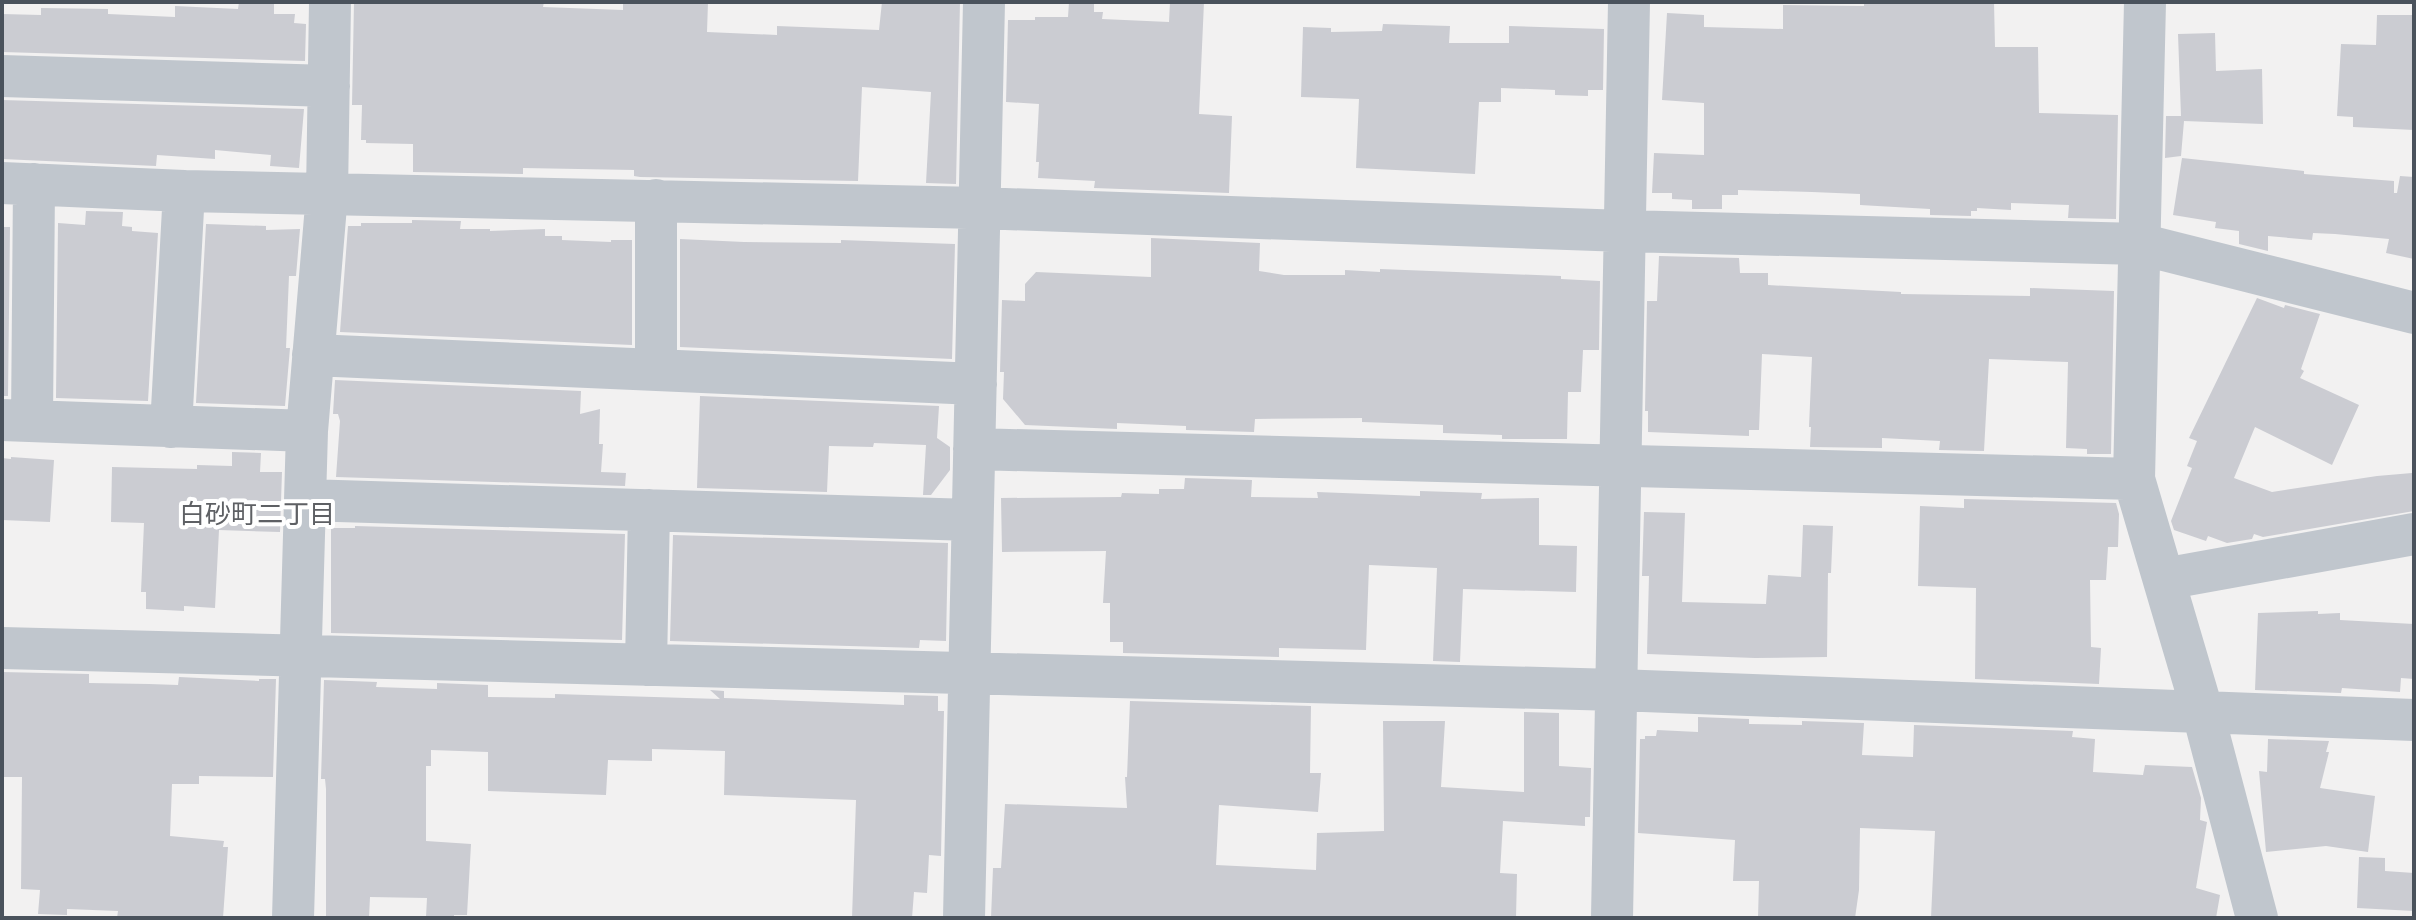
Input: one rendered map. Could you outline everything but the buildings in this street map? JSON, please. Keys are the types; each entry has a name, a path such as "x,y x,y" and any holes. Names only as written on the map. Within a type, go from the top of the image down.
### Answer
{"street":[{"path":"293,918 307,431 327,194 330,2"},
{"path":"964,918 984,2"},
{"path":"1612,918 1629,2"},
{"path":"2145,2 2134,479 2203,713 2257,918"},
{"path":"2,76 329,86"},
{"path":"307,431 17,420 18,184 184,191 979,208 1625,231 2140,244 2414,313"},
{"path":"171,427 184,191"},
{"path":"656,200 656,370"},
{"path":"313,355 976,384"},
{"path":"974,449 2134,479"},
{"path":"305,500 972,520"},
{"path":"646,665 649,510"},
{"path":"2164,579 2414,534"},
{"path":"2,648 1617,690 2414,720"}],"district":[{"name":"白砂町二丁目","path":"257,513"}]}
